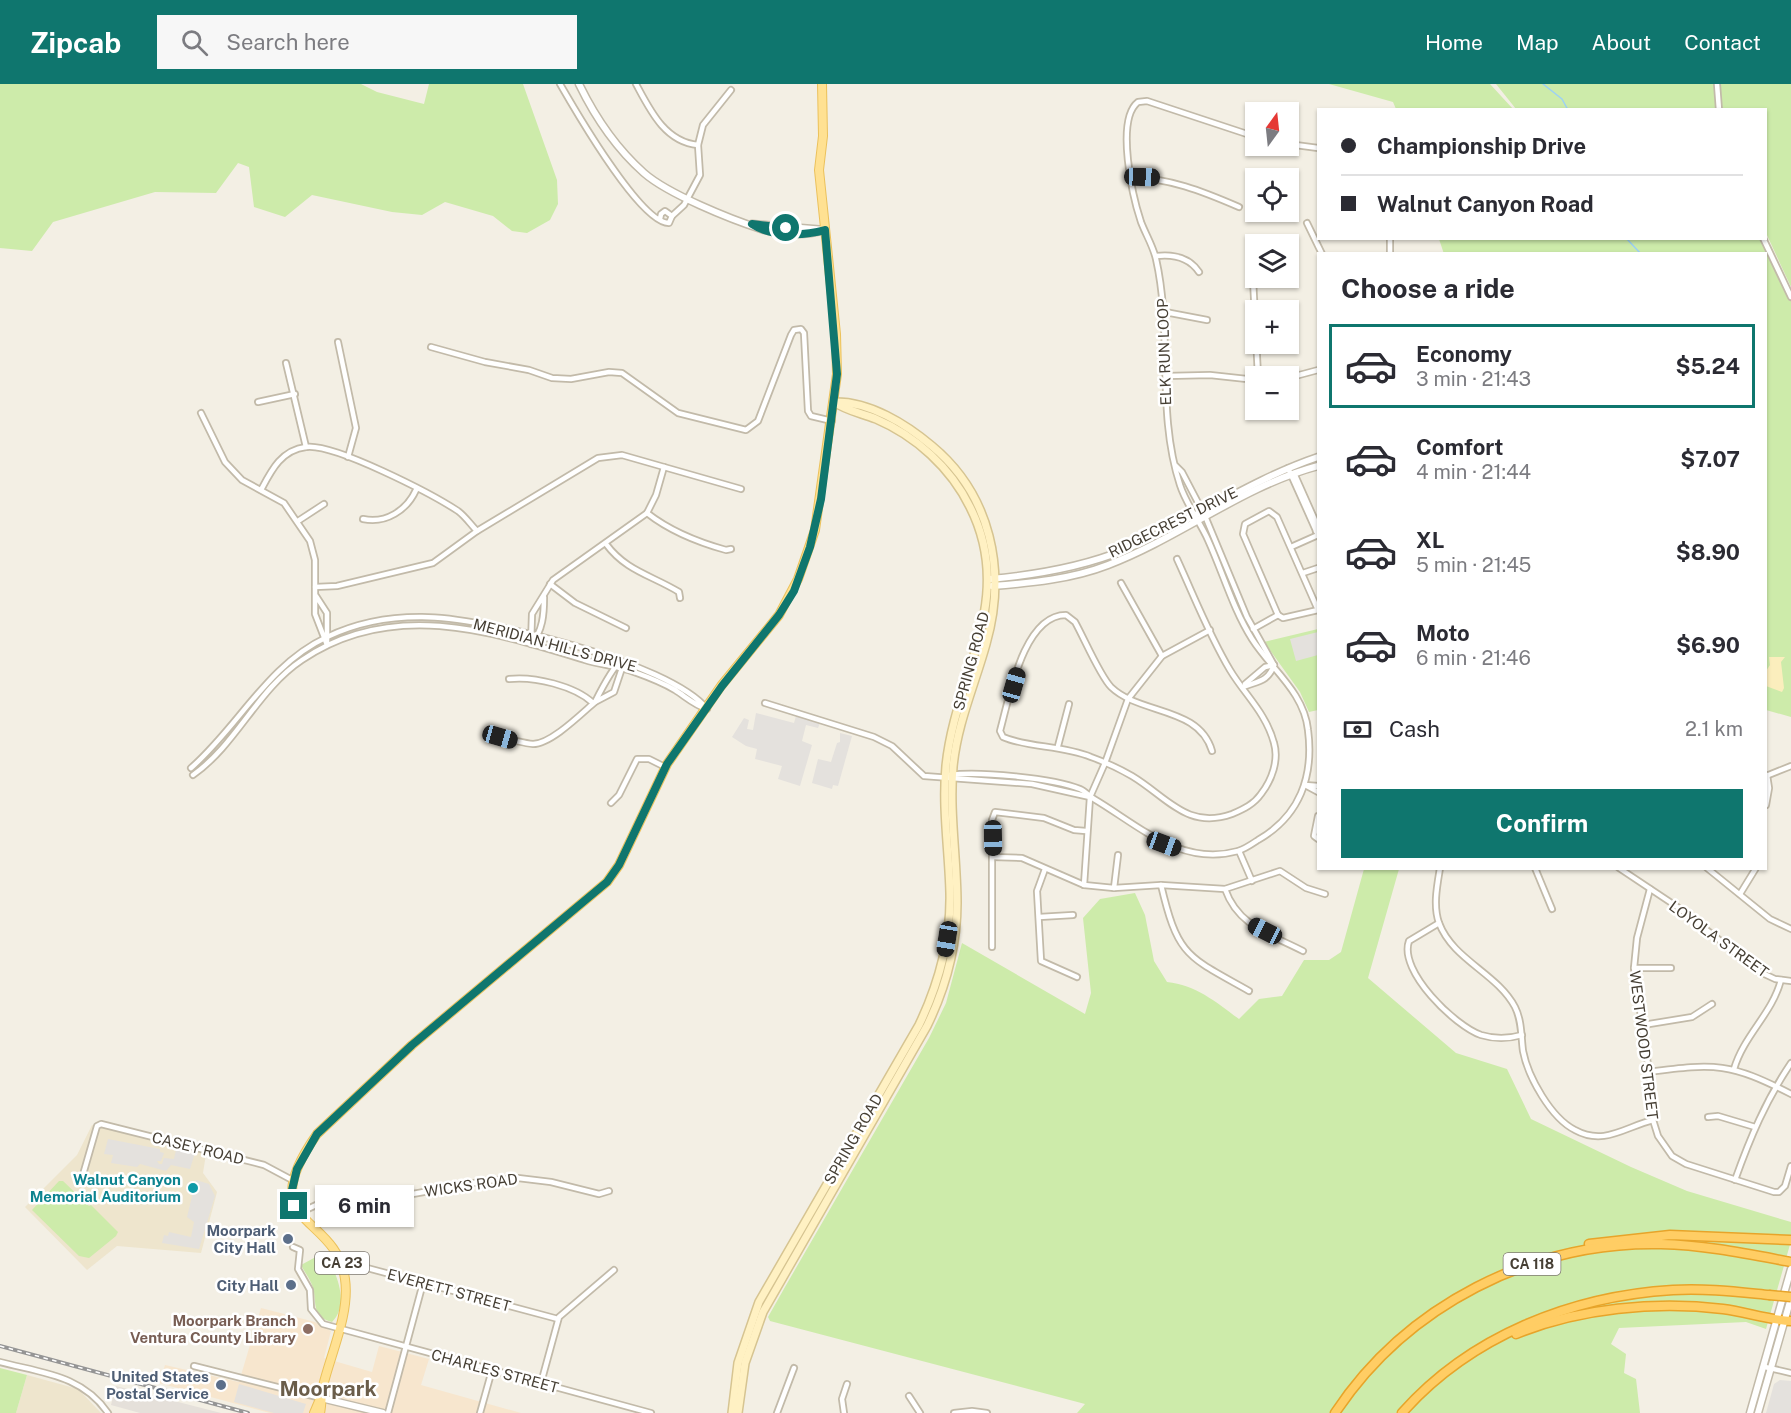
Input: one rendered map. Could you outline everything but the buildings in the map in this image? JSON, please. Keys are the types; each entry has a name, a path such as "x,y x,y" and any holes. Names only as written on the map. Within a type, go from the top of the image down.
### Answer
{"highway":[{"path":"1512,1270 1548,1256 1614,1240 1694,1234 1791,1240"},
{"name":"CA 118","path":"1335,1413 1369,1370 1413,1328 1457,1297 1512,1270 1579,1252 1631,1245 1692,1245 1791,1262"},
{"path":"1402,1413 1438,1377 1488,1345 1540,1317 1613,1297 1676,1289 1791,1298"},
{"path":"1488,1345 1558,1320 1626,1309 1699,1307 1785,1320"}],"main road":[{"path":"299,1213 293,1202 294,1181 302,1160 317,1134 436,1024 607,882 619,865 665,767 743,659 766,633 794,591 818,517 832,421 837,353 819,170 824,136 822,84"},
{"name":"SPRING ROAD","path":"732,1413 738,1363 759,1302 920,1025 938,978 947,939 949,911 950,777 960,730 990,628 992,582 983,535 971,507 951,476 916,442 887,425 844,409 834,402"},
{"name":"SPRING ROAD","path":"738,1413 745,1363 766,1304 927,1026 943,989 954,944 957,911 950,777"},
{"name":"CA 23","path":"299,1213 329,1244 341,1261 346,1288 339,1328 321,1398 314,1413"},
{"name":"CA 23","path":"320,1413 321,1398"}],"street":[{"path":"560,84 592,139 614,171 649,209 667,223 688,198 700,175 698,145 703,125 731,90"},
{"path":"579,84 606,130 628,158 656,182 759,228 785,233 813,234 825,230"},
{"path":"636,84 665,130 682,141 698,145"},
{"path":"1717,84 1719,108"},
{"name":"ELK RUN LOOP","path":"1245,132 1147,101 1138,102 1130,111 1128,126 1129,177 1141,222 1156,256 1165,312 1167,423 1180,486 1241,619 1252,639 1274,665"},
{"path":"1299,145 1317,148"},
{"path":"1129,177 1156,178 1190,187 1239,207"},
{"path":"649,209 662,213 669,211 672,216"},
{"path":"660,219 662,213"},
{"path":"1307,223 1321,252"},
{"path":"1764,240 1791,297"},
{"path":"1156,256 1168,255 1182,258 1193,263 1199,272"},
{"path":"1253,288 1257,366"},
{"path":"1165,312 1208,320"},
{"path":"431,347 484,362 529,370 552,378 571,379 609,372 622,373 678,413 746,430 758,421 791,335 794,330 801,329 804,333 808,411 812,416 832,421"},
{"path":"338,342 356,428 348,457"},
{"path":"286,363 306,447"},
{"path":"1299,375 1317,370"},
{"path":"1166,375 1245,377"},
{"path":"258,402 295,394"},
{"path":"201,413 225,462 242,480 284,503 310,541 315,560 315,608 326,638"},
{"path":"261,490 275,464 306,447 329,450 348,457 459,512 477,531"},
{"path":"315,587 337,586 433,563 477,531 598,458 622,456 741,489"},
{"name":"RIDGECREST DRIVE","path":"992,582 1087,562 1124,550 1196,517 1287,467 1317,457"},
{"name":"ELK RUN LOOP","path":"765,704 874,737 892,746 924,776 1044,785 1090,797 1164,844 1182,851 1211,854 1239,851 1274,831 1296,807 1305,785 1310,753 1308,726 1302,705 1274,665 1253,629 1203,513 1182,471 1176,465"},
{"name":"RIDGECREST DRIVE","path":"1203,513 1292,474 1317,466"},
{"path":"534,637 535,610 550,584 556,577 647,513 656,495 664,467"},
{"path":"1287,467 1317,532"},
{"path":"363,519 387,517 400,512 411,502 417,490"},
{"path":"298,521 324,504"},
{"path":"1317,608 1277,516 1269,511 1245,524 1243,534 1278,615 1283,618 1317,610"},
{"path":"647,513 664,526 691,538 726,550 731,549"},
{"path":"1291,547 1317,534"},
{"path":"606,544 617,559 627,567 664,583 679,592 680,598"},
{"path":"1177,559 1230,670 1263,713 1275,746 1275,763 1269,784 1247,808 1223,817 1202,819 1180,812 1132,776 1105,763 1058,747 1003,737 1000,731 1025,647 1038,630 1055,616 1071,617 1110,686 1128,699 1175,714 1190,723 1209,741 1212,751"},
{"path":"1303,573 1317,568"},
{"path":"1121,583 1162,656"},
{"path":"550,584 575,603 626,628"},
{"path":"316,596 327,613 327,645"},
{"path":"531,644 544,612 544,597"},
{"path":"315,608 324,606"},
{"path":"535,610 544,612"},
{"path":"1253,629 1278,615"},
{"name":"MERIDIAN HILLS DRIVE","path":"191,768 219,742 254,696 283,666 326,638 356,626 419,617 447,618 534,637 621,662 666,678 699,699 706,709"},
{"name":"MERIDIAN HILLS DRIVE","path":"193,775 206,766 232,737 259,701 301,660 327,645 377,628 417,623 464,628 531,644 622,668 662,684 706,709"},
{"path":"1084,885 1090,797 1128,699 1162,656 1210,630"},
{"path":"594,703 602,687 609,681 615,667 621,662"},
{"path":"491,739 500,737 537,744 554,735 594,703 610,695 622,668 621,662"},
{"path":"1243,687 1262,682 1271,674 1274,665"},
{"path":"1243,687 1265,667 1274,665"},
{"path":"509,679 531,680 573,691 594,703"},
{"path":"602,687 603,693 610,695"},
{"path":"254,696 259,701"},
{"path":"1058,747 1069,704"},
{"path":"611,803 619,795 637,759 649,759 665,767"},
{"path":"1767,776 1791,766"},
{"path":"1767,780 1769,788 1767,799"},
{"path":"1305,785 1317,786"},
{"path":"1305,785 1317,791"},
{"path":"992,947 992,820 995,812 1044,818 1074,830 1086,831"},
{"path":"1239,851 1252,881"},
{"path":"1114,888 1118,855"},
{"path":"993,857 1022,858 1084,885 1114,888 1161,885 1225,889 1280,871 1306,888 1325,894"},
{"path":"1045,869 1037,891 1041,961 1077,977"},
{"path":"1440,870 1436,905 1439,923 1451,943 1508,996 1518,1013 1526,1060 1551,1107 1572,1129 1601,1137 1615,1135 1653,1120"},
{"path":"1536,870 1552,909"},
{"name":"LOYOLA STREET","path":"1622,870 1682,910 1753,967 1781,981 1791,981"},
{"path":"1710,870 1770,919 1791,929"},
{"path":"1740,894 1755,870"},
{"path":"1161,885 1175,936 1184,950 1195,960 1249,991"},
{"path":"1225,889 1231,906 1245,921 1303,951"},
{"name":"WESTWOOD STREET","path":"1650,889 1638,930 1634,968 1649,1072 1653,1120 1658,1136 1678,1160 1735,1180 1779,1192 1785,1185 1791,1166"},
{"path":"1040,917 1073,915"},
{"path":"1439,923 1409,941 1406,953 1415,977 1472,1030 1499,1038 1522,1035"},
{"path":"1634,968 1671,968"},
{"path":"1734,1068 1743,1047 1772,1006 1781,981"},
{"path":"1642,1024 1692,1017 1712,1004"},
{"path":"1735,1180 1755,1127 1775,1086 1791,1063"},
{"path":"1649,1072 1709,1065 1734,1068 1791,1094"},
{"path":"1708,1117 1718,1116 1755,1127"},
{"name":"CASEY ROAD","path":"82,1178 99,1125 264,1165 294,1181"},
{"name":"WICKS ROAD","path":"299,1213 342,1193 407,1195 485,1180 518,1178 551,1182 599,1194 609,1191"},
{"name":"CHARLES STREET","path":"293,1247 300,1250 297,1264 310,1290 314,1316 323,1324 651,1413"},
{"name":"EVERETT STREET","path":"341,1261 558,1319"},
{"path":"1785,1320 1791,1269"},
{"path":"541,1383 558,1319 614,1270"},
{"path":"194,1365 386,1413 423,1283"},
{"path":"1750,1413 1769,1367 1791,1298"},
{"path":"0,1362 80,1384 98,1398 108,1413"},
{"path":"1769,1367 1791,1373"},
{"path":"1758,1413 1769,1367"},
{"path":"777,1413 794,1368"},
{"path":"480,1413 492,1370"},
{"path":"844,1413 842,1399 847,1384"},
{"path":"909,1396 920,1413"},
{"path":"954,1413 972,1411 986,1413"}],"shaded area":[{"path":"1317,632 1317,655 1296,661 1290,639"},
{"path":"756,713 794,723 796,716 820,723 818,728 806,725 802,741 812,745 800,786 778,779 782,766 755,759 757,749 746,746 732,737 744,718 749,720 747,729 753,730"},
{"path":"840,733 852,736 838,786 833,785 832,789 812,783 818,759 831,762 837,743 840,742"},
{"path":"92,1125 206,1154 203,1173 217,1192 201,1253 117,1246 87,1270 25,1207 77,1155"},
{"path":"108,1139 160,1149 160,1152 164,1153 161,1161 157,1161 159,1164 162,1164 164,1158 174,1159 176,1150 192,1153 194,1156 190,1169 171,1165 166,1171 140,1164 137,1167 111,1163 113,1155 104,1154"},
{"path":"196,1180 209,1184 215,1196 199,1249 162,1243 164,1235 168,1236 169,1232 191,1237 194,1222 187,1217"},
{"path":"261,1308 315,1322 331,1331 324,1358 372,1372 379,1346 429,1359 421,1385 521,1413 270,1413 159,1383 165,1365 239,1382"},
{"path":"27,1375 78,1389 101,1413 16,1413"},
{"path":"1780,1380 1791,1381 1791,1413 1766,1413 1774,1384"},
{"path":"239,1384 306,1404 303,1413 274,1413 234,1402"},
{"path":"116,1386 221,1413 140,1413 111,1405"}],"green space":[{"path":"0,84 361,84 377,92 424,104 429,84 523,84 557,180 558,204 550,220 527,233 512,231 493,216 445,202 422,215 392,212 312,195 285,217 254,207 249,167 238,163 216,193 155,192 53,222 32,251 0,248"},
{"path":"1329,84 1490,84 1512,108 1396,108 1393,102"},
{"path":"1496,84 1791,84 1791,287 1767,235 1767,108 1515,108"},
{"path":"1439,240 1767,240 1791,301 1791,717 1767,710 1767,252 1443,252"},
{"path":"1317,629 1317,710 1309,712 1300,692 1264,642"},
{"path":"1364,870 1399,870 1368,978 1456,1053 1507,1069 1531,1119 1687,1191 1791,1222 1791,1241 1766,1329 1746,1322 1619,1328 1611,1344 1626,1354 1624,1373 1636,1379 1640,1413 1077,1413 1085,1404 770,1321 768,1317 929,1038 946,1003 962,943 1085,1014 1091,993 1083,918 1100,899 1135,893 1145,915 1154,961 1167,982 1196,991 1239,1019 1259,999 1282,996 1304,960 1329,960 1341,952"},
{"path":"59,1181 63,1181 89,1206 91,1205 118,1232 89,1258 79,1256 32,1210"},
{"path":"325,1252 337,1277 341,1297 338,1314 332,1322 319,1315 311,1282 301,1265"},
{"path":"0,1368 27,1375 16,1413 0,1413"}],"sand":[{"path":"1769,657 1785,657 1781,662 1784,688 1782,692 1767,686 1767,670 1770,665"}],"waterway":[{"path":"1543,84 1562,99 1567,108"},
{"path":"1628,240 1639,252"}],"railway":[{"path":"0,1346 248,1413"}],"place":[{"name":"Walnut Canyon Memorial Auditorium","path":"193,1188"},
{"name":"Moorpark City Hall","path":"288,1239"},
{"name":"City Hall","path":"291,1285"},
{"name":"Moorpark Branch Ventura County Library","path":"308,1329"},
{"name":"United States Postal Service","path":"221,1385"}],"district":[{"name":"Moorpark","path":"328,1388"}],"route":[{"path":"294,1206 292,1190 297,1169 317,1134 412,1045 596,894 607,882 619,865 667,764 722,686 766,633 794,591 818,517 836,391 837,353 825,230 813,234 785,233 773,232 752,224 759,223 786,228"}]}
